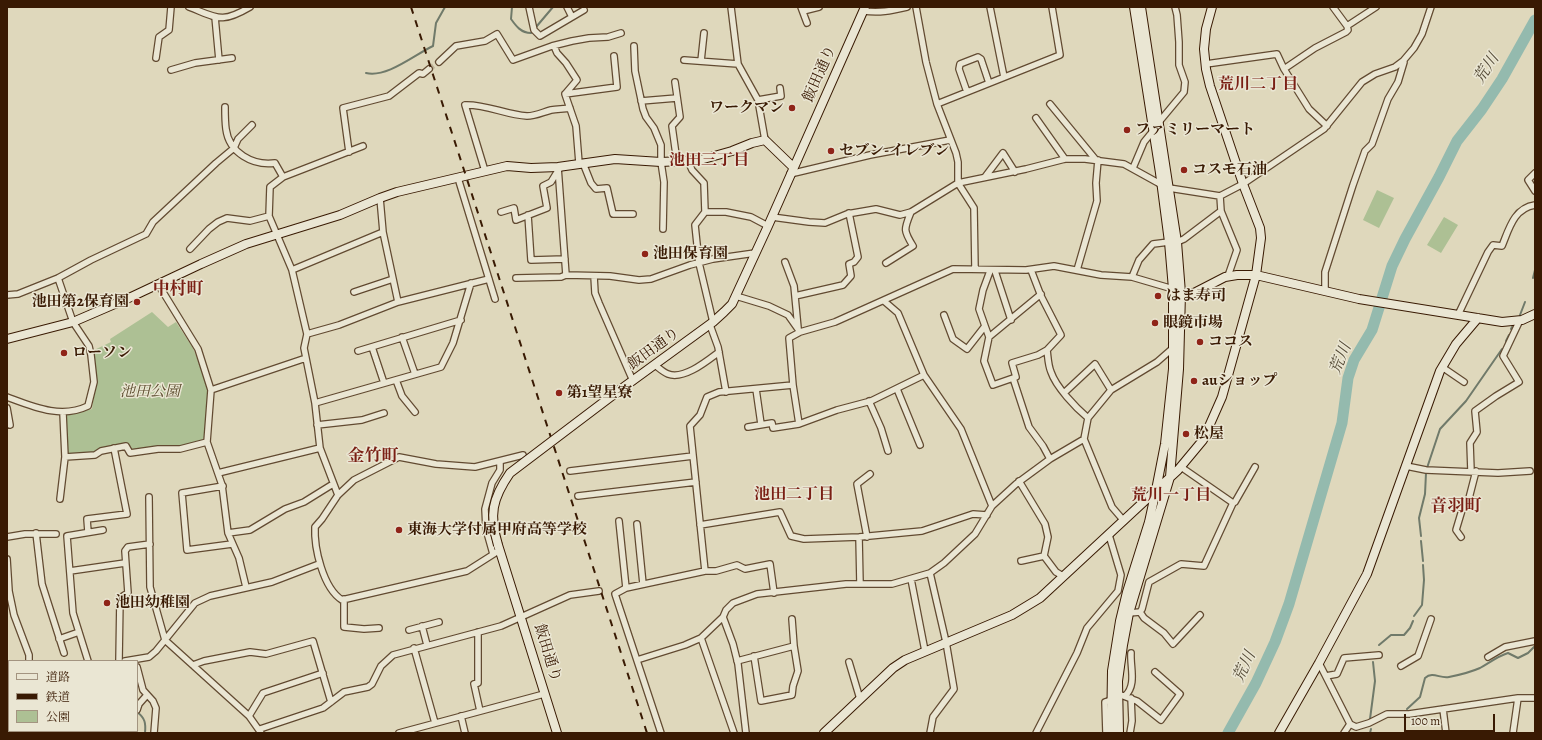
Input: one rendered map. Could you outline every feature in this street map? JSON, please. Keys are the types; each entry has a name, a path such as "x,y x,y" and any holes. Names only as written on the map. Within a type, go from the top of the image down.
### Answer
{"street":[{"path":"156,58 159,36 168,30 171,7"},
{"path":"188,7 215,17 230,18 250,7"},
{"path":"529,7 534,30 540,36 584,10"},
{"path":"567,7 572,17"},
{"path":"731,7 738,64 758,100 765,140 792,171 870,154 950,140"},
{"path":"807,23 802,9 819,7"},
{"path":"864,9 878,12 889,12 907,7"},
{"path":"916,7 926,62 937,104 958,162 958,183 974,208 975,269"},
{"path":"990,7 1004,77"},
{"path":"937,104 1060,55 1052,7"},
{"path":"1134,7 1153,131 1166,187"},
{"path":"1130,733 1132,721 1125,696 1118,681 1129,613 1170,477 1179,369 1181,293 1173,242 1159,122 1141,7"},
{"path":"1159,122 1184,92 1185,82 1179,66 1179,35 1175,7"},
{"path":"824,733 893,668 905,660 1012,615 1040,598 1181,467 1202,440 1222,397 1256,275 1261,238 1260,228 1243,184 1210,86 1204,49 1206,29 1212,7"},
{"path":"1284,69 1315,48 1348,30 1347,26 1334,7"},
{"path":"1347,26 1376,7"},
{"path":"772,217 825,223 848,214 876,209 900,215 911,212 958,183 1015,172 1065,159 1097,160 1124,164 1166,187 1220,196 1243,184 1324,129 1362,82 1375,74 1395,67 1403,61 1414,48 1422,34 1431,7"},
{"name":"飯田通り","path":"557,733 521,617 497,550 493,529 494,506 501,486 510,473 711,324 724,312 736,296 864,9"},
{"path":"215,17 219,60"},
{"path":"439,62 456,46 485,41 497,34 513,60 554,46 589,38 608,37 621,33"},
{"path":"702,61 704,33"},
{"path":"554,46 557,53 566,62 577,80 565,94"},
{"path":"634,46 635,70 641,100 646,117 654,128 661,145 661,162 664,182 663,229"},
{"path":"1206,64 1277,54 1284,69 1309,109 1327,126"},
{"path":"565,94 617,87 614,56"},
{"path":"967,92 959,69 960,64 978,57 981,59 989,83"},
{"path":"171,70 195,63 232,58"},
{"path":"684,60 738,64"},
{"path":"1328,292 1325,272 1353,185 1366,151 1372,144 1388,100 1398,82 1404,62 1403,61"},
{"path":"349,152 342,108 388,96 419,73 423,74 430,69"},
{"path":"675,82 680,117 672,126 677,162"},
{"path":"758,100 780,96 780,88"},
{"path":"565,94 576,126 581,163 591,183 596,189 607,188 613,214 633,214"},
{"path":"641,100 677,98"},
{"path":"1050,104 1097,160 1097,201 1077,270"},
{"path":"485,171 465,105 474,105 528,116 538,115 550,110 570,108"},
{"path":"225,107 226,130 229,140 234,148 246,159 265,164 275,163 282,177"},
{"path":"1036,118 1065,159"},
{"path":"7,295 18,294 58,278 91,260 146,234 153,222 234,148 238,139 252,125"},
{"path":"1133,168 1144,142 1153,131"},
{"path":"7,339 73,322 246,244 340,215 397,192 507,166 558,168 581,163 615,159 661,162 700,160 765,140"},
{"path":"338,495 320,448 315,403 304,348 307,334 292,270 269,216 270,188 282,177 363,146"},
{"path":"985,177 1003,153 1015,172"},
{"path":"688,161 692,170 704,183 705,212 695,225 699,263 711,324 719,352 726,392"},
{"path":"501,212 514,208 516,220 547,208 543,186 551,182 558,168"},
{"path":"558,168 566,275"},
{"path":"1535,173 1528,180 1535,191"},
{"path":"458,178 495,298"},
{"path":"1220,196 1221,211 1237,250 1228,276"},
{"path":"380,198 383,232 398,302"},
{"path":"1457,315 1490,249 1493,245 1502,246 1512,221 1517,214 1525,208 1535,205"},
{"path":"1132,277 1140,260 1153,244 1173,242 1184,238 1221,211"},
{"path":"705,212 726,212 751,217 768,226"},
{"path":"886,263 912,246 905,233 905,227 911,212"},
{"path":"795,296 843,285 851,276 849,264 854,262 858,257 848,214"},
{"path":"528,215 531,260 565,259"},
{"path":"190,249 209,229 227,218 250,221 269,216"},
{"path":"292,270 383,232"},
{"path":"1111,733 1112,671 1120,621 1127,592 1149,522 1165,444 1173,369 1173,242"},
{"path":"516,278 561,277 566,275 610,276 639,280 651,279 713,259 755,253"},
{"path":"785,262 794,286 799,330"},
{"path":"799,424 788,338 799,330 835,322 954,270 1031,270 1054,266 1102,275 1132,277 1173,289 1181,293 1192,294 1228,276 1256,275 1359,299 1502,322 1520,320 1535,314"},
{"path":"993,271 983,290 979,309 988,337 984,361 994,384 1016,377 1012,363 1038,355 1047,350 1061,335 1031,270"},
{"path":"993,271 1011,320"},
{"path":"594,276 597,298 633,381"},
{"path":"7,397 30,406 63,413 80,410 88,406 94,382 89,346 73,322 58,278"},
{"path":"354,292 393,279"},
{"path":"307,334 338,325 398,302 489,279"},
{"path":"315,403 441,367 453,343 472,283"},
{"path":"158,284 198,349 211,390 207,442 222,486 228,533 240,558 246,587"},
{"path":"988,337 1011,320 1041,294"},
{"path":"736,296 769,306 788,315 799,330"},
{"path":"884,301 898,313 924,375 961,429 992,506"},
{"path":"944,315 953,339 967,349 985,326"},
{"path":"1279,733 1367,574 1436,380 1442,367 1456,344 1478,318"},
{"path":"358,350 460,320"},
{"path":"1461,537 1456,530 1462,510 1466,506 1473,471 1470,443 1476,432 1476,411 1496,396 1519,382 1503,356 1520,320"},
{"path":"402,337 415,374"},
{"path":"372,346 384,383"},
{"path":"1124,521 1112,507 1097,467 1084,439 1088,418 1111,390 1158,362 1173,348"},
{"path":"1047,350 1050,371 1064,392 1082,414 1088,418"},
{"path":"655,365 669,375 676,375 697,368 719,352"},
{"path":"211,390 306,358"},
{"path":"1064,392 1095,364 1111,390"},
{"path":"1442,367 1464,382"},
{"path":"748,427 772,423 773,428 799,424 837,410 868,401 924,375"},
{"path":"1013,378 1029,427 1043,446 1050,459"},
{"path":"396,380 402,396 415,412"},
{"path":"705,571 690,426 700,415 707,397 719,392 793,385"},
{"path":"896,388 920,445"},
{"path":"756,389 761,424"},
{"path":"868,401 881,428 888,451"},
{"path":"7,408 10,426"},
{"path":"60,499 65,457 63,413"},
{"path":"317,425 362,420 384,413"},
{"path":"637,660 686,645 701,638 722,617 733,603 757,594 774,593 817,586 892,584 930,573 944,563 975,534 992,506 1019,481 1050,459 1084,439"},
{"path":"65,457 95,455 101,451 126,446 130,453 158,449 180,449 207,442"},
{"path":"88,532 87,519 126,514 114,448"},
{"path":"218,473 320,448"},
{"path":"500,461 500,470 492,483 485,509 486,529 497,550 467,571 342,600 336,596 331,589 320,564 315,526 322,519 338,495 354,480 399,457 436,464 475,467 523,454"},
{"path":"570,470 693,456"},
{"path":"1406,466 1426,470 1498,472 1530,471"},
{"path":"1181,467 1233,503"},
{"path":"1140,612 1150,582 1181,564 1204,566 1233,503 1255,467"},
{"path":"867,537 857,484 870,474"},
{"path":"1019,481 1045,524 1048,537 1044,556 1056,572 1063,576"},
{"path":"578,496 696,482"},
{"path":"228,533 250,530 285,509 304,502 333,484"},
{"path":"222,486 182,493 187,550 232,544"},
{"path":"149,497 150,586 165,640 249,716 261,731 323,708 344,692 368,687 372,684 380,666 393,655 414,648 502,626 570,595 599,591"},
{"path":"700,525 780,512 790,536 804,539 867,537 922,531 972,514 987,515"},
{"path":"619,521 626,588"},
{"path":"637,524 644,584"},
{"path":"88,660 73,613 67,536 103,530"},
{"path":"36,534 42,584 64,653"},
{"path":"7,537 36,534 56,534"},
{"path":"1036,733 1077,654 1087,628 1118,589 1122,575 1109,535"},
{"path":"859,537 860,584"},
{"path":"119,660 120,598 128,593 125,551 128,547 150,544"},
{"path":"1021,562 1044,556"},
{"path":"7,559 9,591 14,615 29,655 29,660"},
{"path":"70,571 125,563"},
{"path":"135,660 149,657 156,651 195,603 210,596 272,582 320,564"},
{"path":"661,733 616,594 626,588 705,571 716,571 737,565 745,569 770,564 774,593"},
{"path":"930,573 946,642 954,689 933,717 930,733"},
{"path":"911,579 925,651"},
{"path":"1118,589 1127,592"},
{"path":"344,599 344,627 364,630 379,628"},
{"path":"1129,613 1140,612"},
{"path":"1140,612 1144,618 1164,633 1173,644 1200,615"},
{"path":"722,617 733,644 737,661 746,733"},
{"path":"754,656 761,702 792,694 798,671 792,619"},
{"path":"1401,666 1418,656 1431,619"},
{"path":"409,630 439,622"},
{"path":"422,626 427,645"},
{"path":"59,638 79,632"},
{"path":"478,632 478,683 474,684 480,711"},
{"path":"701,638 734,733"},
{"path":"193,665 204,661 250,652 266,654 313,641 331,702"},
{"path":"1488,657 1505,647 1535,641"},
{"path":"737,661 794,646"},
{"path":"414,648 435,723"},
{"path":"1119,733 1125,696 1129,692 1131,686 1131,653"},
{"path":"1326,676 1337,674 1344,658 1379,655"},
{"path":"849,662 860,699"},
{"path":"1319,663 1350,724 1356,727 1387,714 1409,714 1518,698 1535,698"},
{"path":"138,671 143,690 153,701 156,708 154,733"},
{"path":"1125,696 1137,700 1161,720 1180,694 1155,672"},
{"path":"249,716 263,693 323,673"},
{"path":"399,733 544,694"},
{"path":"138,707 147,695"},
{"path":"1513,733 1518,698"},
{"path":"1106,733 1104,707 1105,702 1111,700"},
{"path":"1443,709 1446,733"},
{"path":"461,716 465,733"},
{"path":"1344,733 1350,724"}],"green space":[{"path":"1377,190 1394,198 1379,228 1363,220"},
{"path":"1444,217 1458,225 1441,253 1427,245"},
{"name":"池田公園","path":"152,312 168,327 176,322 193,348 209,390 203,440 183,446 134,451 128,444 100,450 94,453 67,454 65,417 67,415 92,409 96,381 92,351 111,342 110,339"}],"waterway":[{"path":"366,73 374,74 391,69 433,46 436,23 445,7"},
{"path":"512,7 511,19 517,27 527,33 531,33 553,7"},
{"name":"荒川","path":"1228,733 1256,683 1275,642 1289,604 1342,423 1348,378 1354,360 1372,330 1392,266 1457,141 1482,109 1502,79 1535,20"},
{"path":"1533,278 1535,270"},
{"path":"1520,315 1525,302"},
{"path":"1506,341 1509,335"},
{"path":"1427,468 1440,429 1466,401 1502,349"},
{"path":"1421,536 1419,518 1425,494 1426,473"},
{"path":"1421,541 1423,561"},
{"path":"1414,616 1422,605 1424,580 1423,565"},
{"path":"1379,645 1391,635 1404,635 1410,628 1413,621"},
{"path":"1407,709 1420,697 1425,678 1428,676 1434,675 1446,677 1465,673 1480,668 1508,653 1518,658 1528,653 1535,646"},
{"path":"1370,719 1375,681 1373,662"},
{"path":"138,713 142,716 144,721 145,733"},
{"path":"1370,733 1371,729"}],"tunnel":[{"path":"429,69 439,62"}],"railway":[{"path":"411,7 647,733"}],"place":[{"name":"ワークマン","path":"792,108"},
{"name":"ファミリーマート","path":"1127,130"},
{"name":"セブン-イレブン","path":"831,151"},
{"name":"コスモ石油","path":"1184,170"},
{"name":"池田保育園","path":"645,254"},
{"name":"はま寿司","path":"1158,296"},
{"name":"池田第2保育園","path":"137,302"},
{"name":"眼鏡市場","path":"1155,323"},
{"name":"ココス","path":"1200,342"},
{"name":"ローソン","path":"64,353"},
{"name":"auショップ","path":"1194,381"},
{"name":"第1望星寮","path":"559,393"},
{"name":"松屋","path":"1186,434"},
{"name":"東海大学付属甲府高等学校","path":"399,530"},
{"name":"池田幼稚園","path":"107,603"}],"district":[{"name":"荒川二丁目","path":"1258,85"},
{"name":"池田三丁目","path":"709,161"},
{"name":"中村町","path":"178,290"},
{"name":"金竹町","path":"373,457"},
{"name":"池田二丁目","path":"794,495"},
{"name":"荒川一丁目","path":"1171,496"},
{"name":"音羽町","path":"1456,507"}]}
